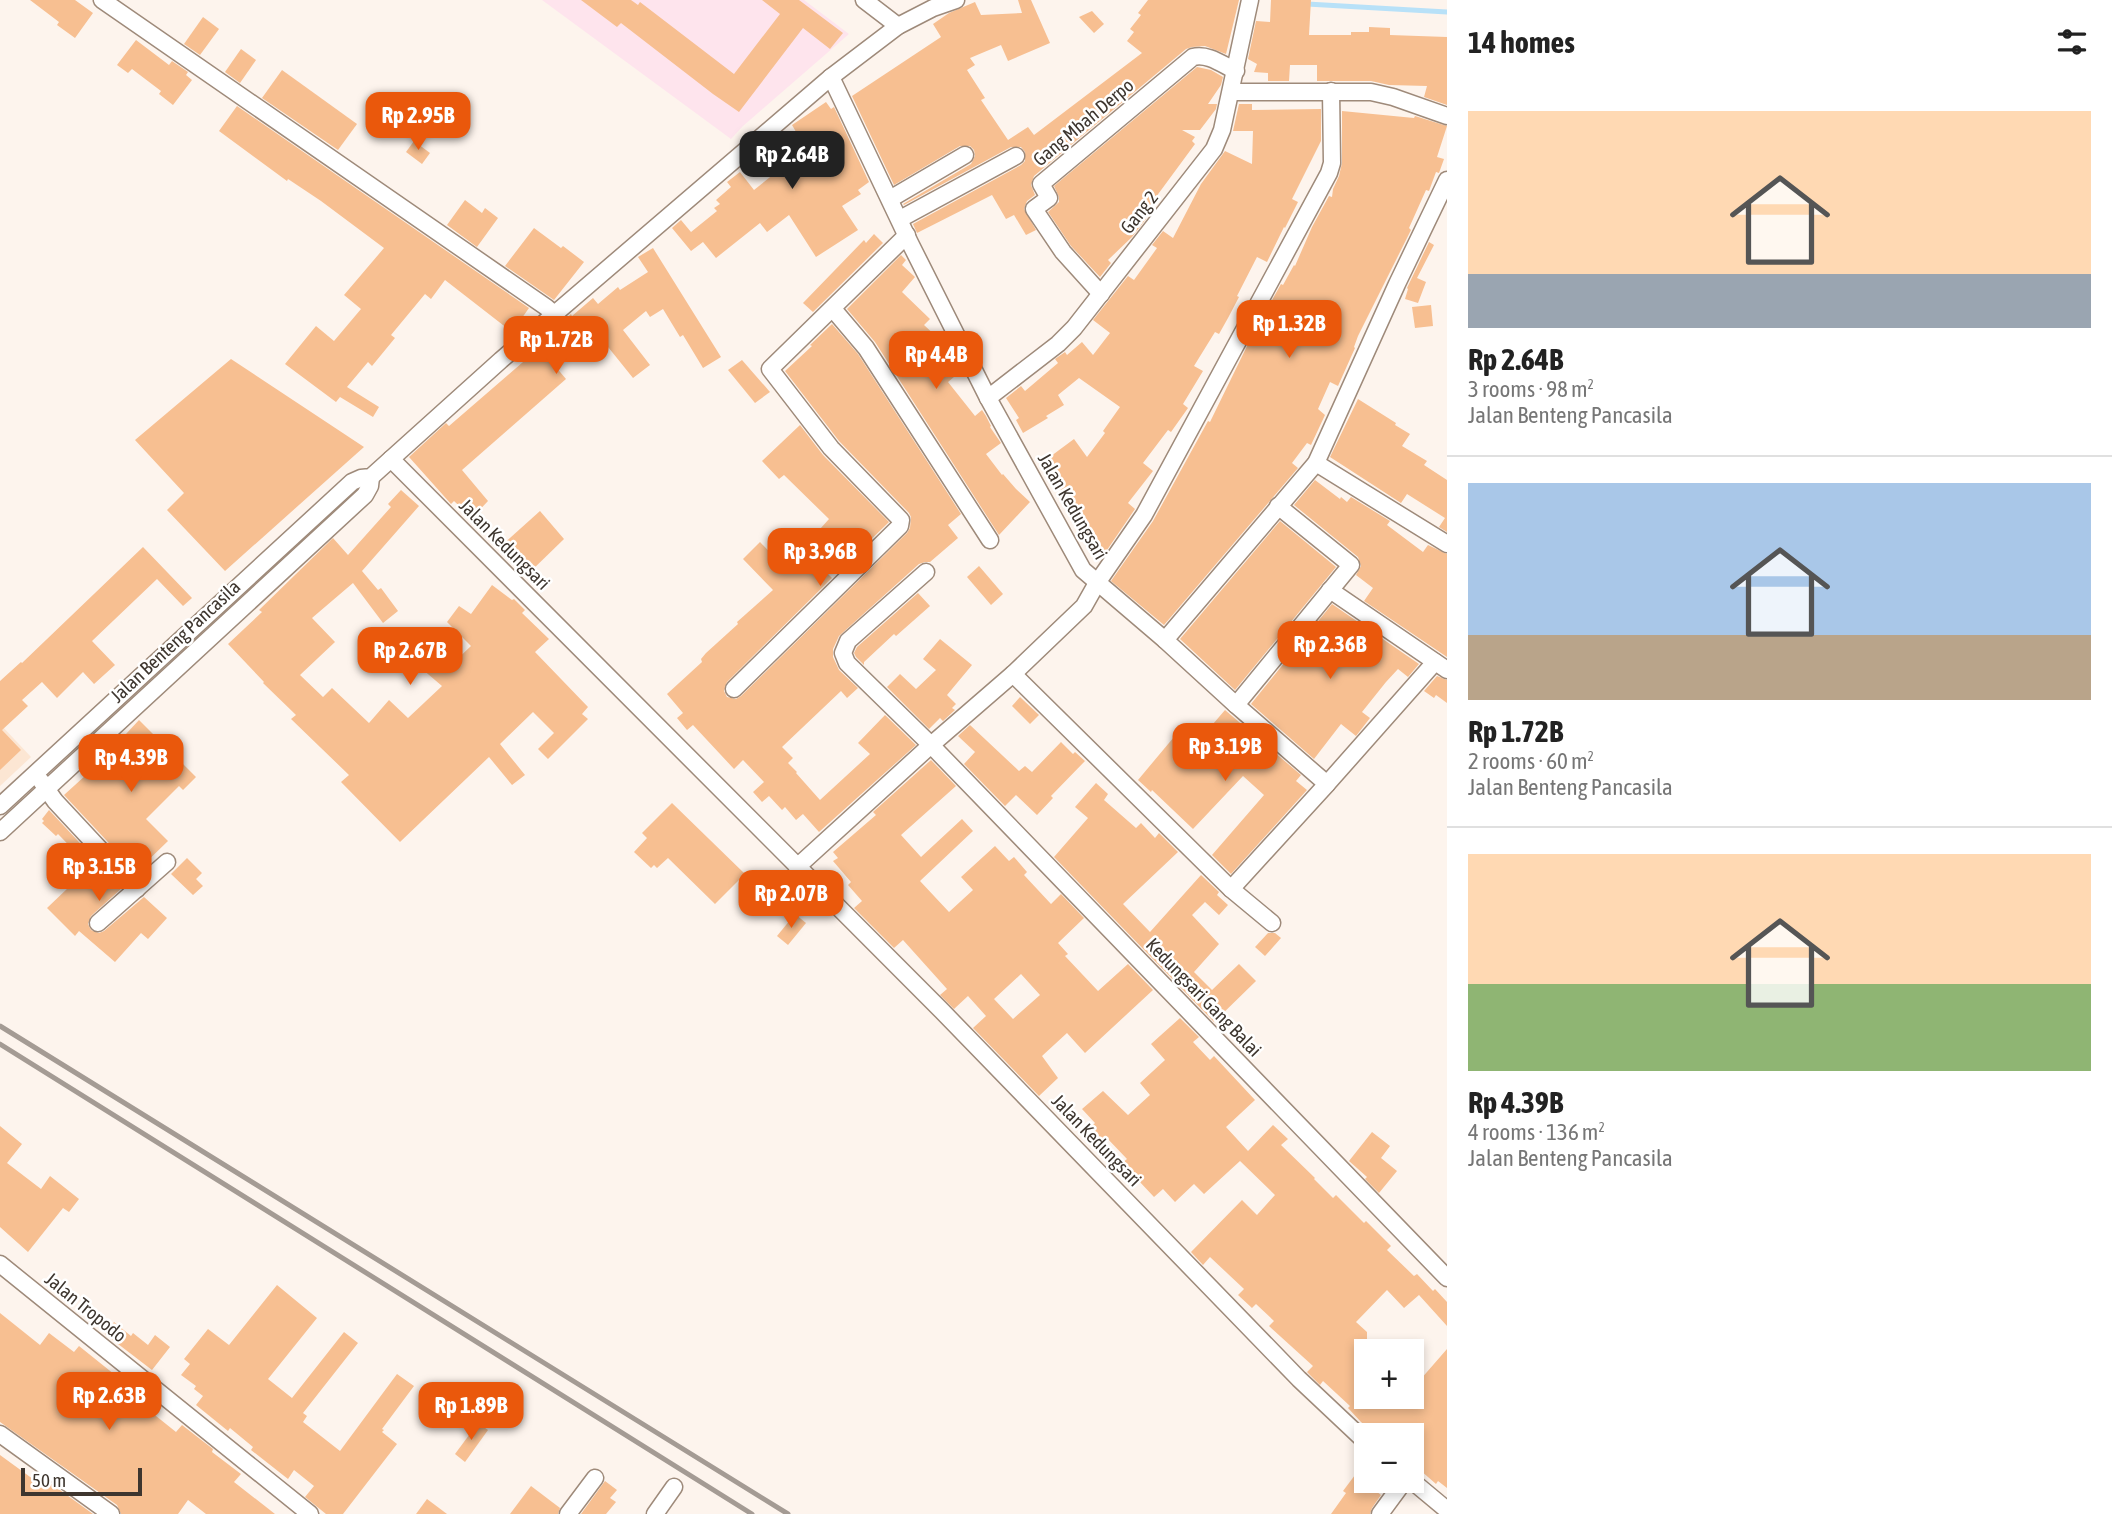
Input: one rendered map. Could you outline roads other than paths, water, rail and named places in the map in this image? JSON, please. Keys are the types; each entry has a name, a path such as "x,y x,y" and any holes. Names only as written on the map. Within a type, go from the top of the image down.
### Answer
{"street":[{"path":"102,0 554,314"},
{"path":"864,0 898,26"},
{"name":"Jalan Benteng Pancasila","path":"0,806 352,482 371,477 500,359 831,77 898,26 933,8 956,0"},
{"name":"Gang 2","path":"988,398 1058,344 1101,294 1214,149 1223,130 1249,3"},
{"name":"Gang Mbah Derpo","path":"1101,294 1056,244 1034,209 1049,198 1042,183 1193,57 1202,55 1236,71"},
{"name":"Jalan Kedungsari","path":"797,867 1079,612 1097,583 1083,570 988,398 831,77"},
{"path":"1232,92 1331,91 1382,94 1447,116"},
{"path":"1327,784 1097,583 1144,515 1329,173 1332,163 1331,91"},
{"path":"890,200 965,155"},
{"path":"900,219 1016,156"},
{"path":"1165,640 1316,463 1447,180"},
{"path":"734,689 898,530 901,523 831,448 770,369 907,235"},
{"path":"833,309 866,348 990,540"},
{"name":"Jalan Kedungsari","path":"391,459 962,1031 1299,1378 1354,1431"},
{"path":"1316,463 1447,544"},
{"name":"Jalan Benteng Pancasila","path":"0,832 365,495 371,477"},
{"path":"1236,705 1351,565 1278,506"},
{"name":"Kedungsari Gang Balai","path":"926,572 848,641 843,653 847,663 930,745 1447,1278"},
{"path":"1231,889 1441,666 1330,590"},
{"path":"170,650 182,664"},
{"path":"1013,674 1231,889 1272,923"},
{"path":"35,774 48,788 55,801 137,889"},
{"path":"99,923 167,862"},
{"name":"Jalan Tropodo","path":"0,1265 310,1514"},
{"path":"0,1434 111,1514"},
{"path":"568,1514 595,1478"},
{"path":"654,1514 674,1487"},
{"path":"1424,1491 1447,1510"},
{"path":"1380,1514 1395,1493"}],"waterway":[{"path":"1307,4 1447,12"}],"railway":[{"path":"0,1026 788,1514"},
{"path":"0,1044 752,1514"}]}
